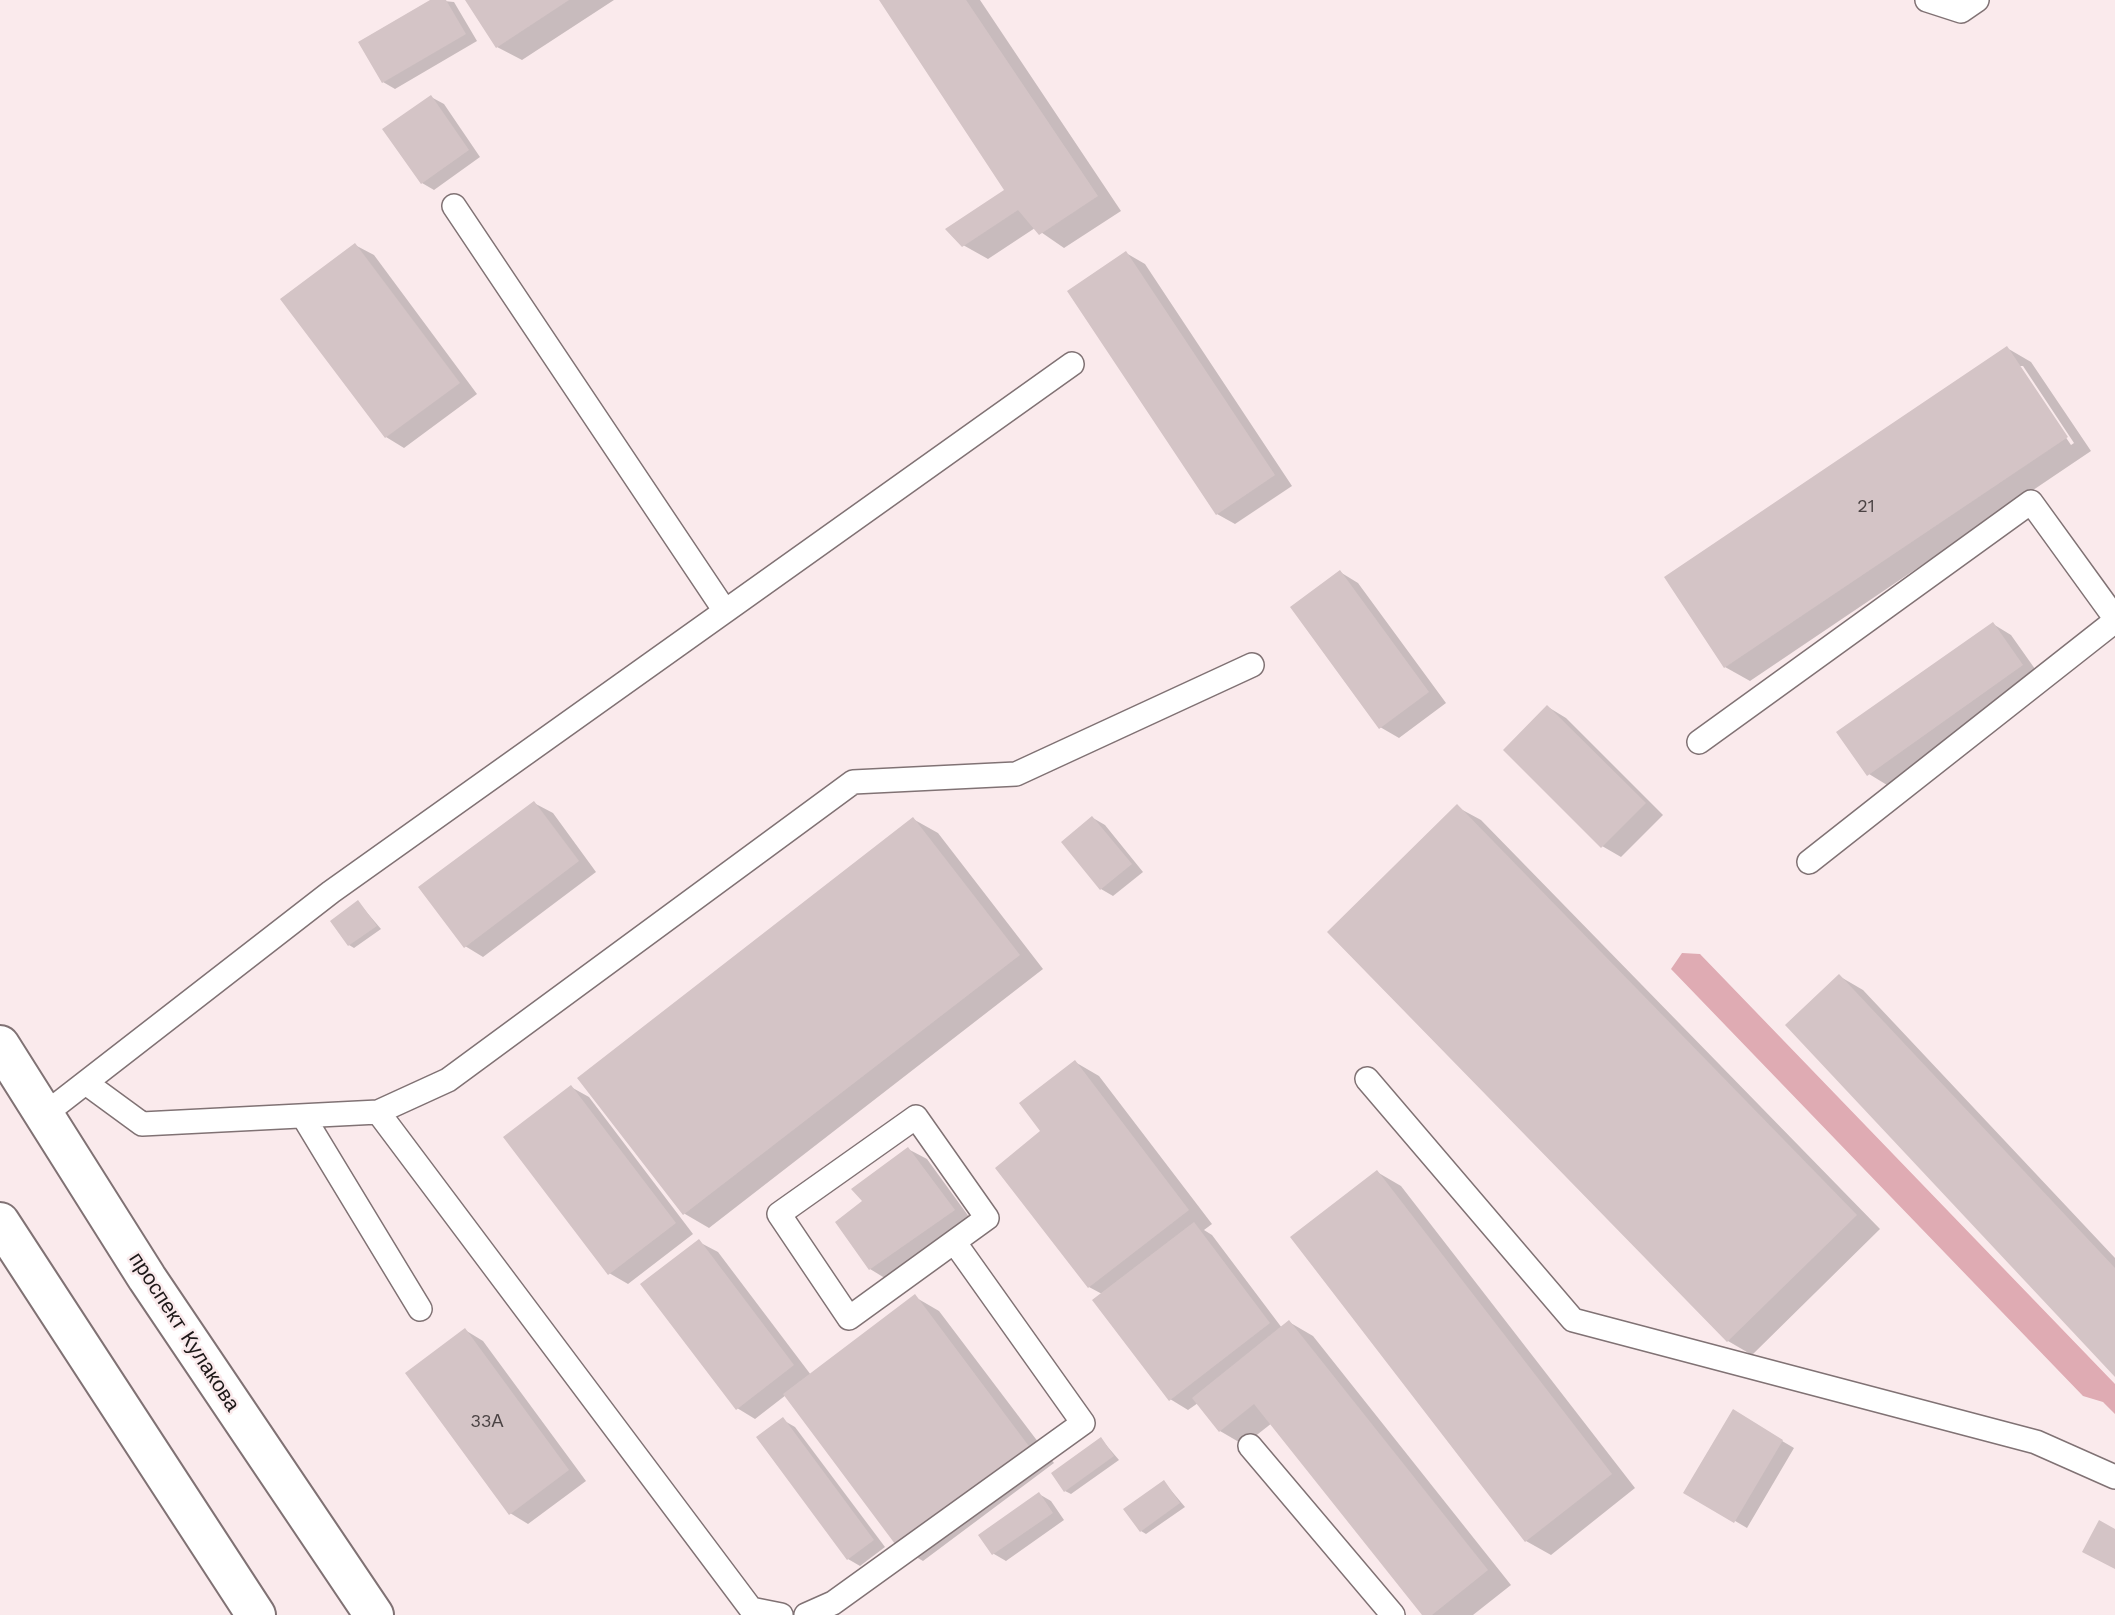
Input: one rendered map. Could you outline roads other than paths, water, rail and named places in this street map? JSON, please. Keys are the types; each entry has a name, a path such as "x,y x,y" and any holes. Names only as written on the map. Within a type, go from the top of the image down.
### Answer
{"main road":[{"name":"проспект Кулакова","path":"0,1045 147,1278 374,1615"},
{"path":"0,1222 256,1615"}],"lane":[{"path":"1927,0 1961,11 1977,0"},
{"path":"454,206 725,611"},
{"path":"46,1114 331,892 1072,364"},
{"path":"1699,743 2031,502 2115,619 1809,862"},
{"path":"86,1083 142,1124 378,1112 448,1080 853,782 1016,774 1252,665"},
{"path":"1367,1079 1573,1320 2036,1442 2115,1477"},
{"path":"378,1112 751,1609 781,1615"},
{"path":"303,1116 420,1309"},
{"path":"916,1117 988,1218 955,1243 849,1318 779,1214 916,1117"},
{"path":"806,1615 833,1603 1083,1423 955,1243"},
{"path":"1250,1446 1393,1615"}]}
